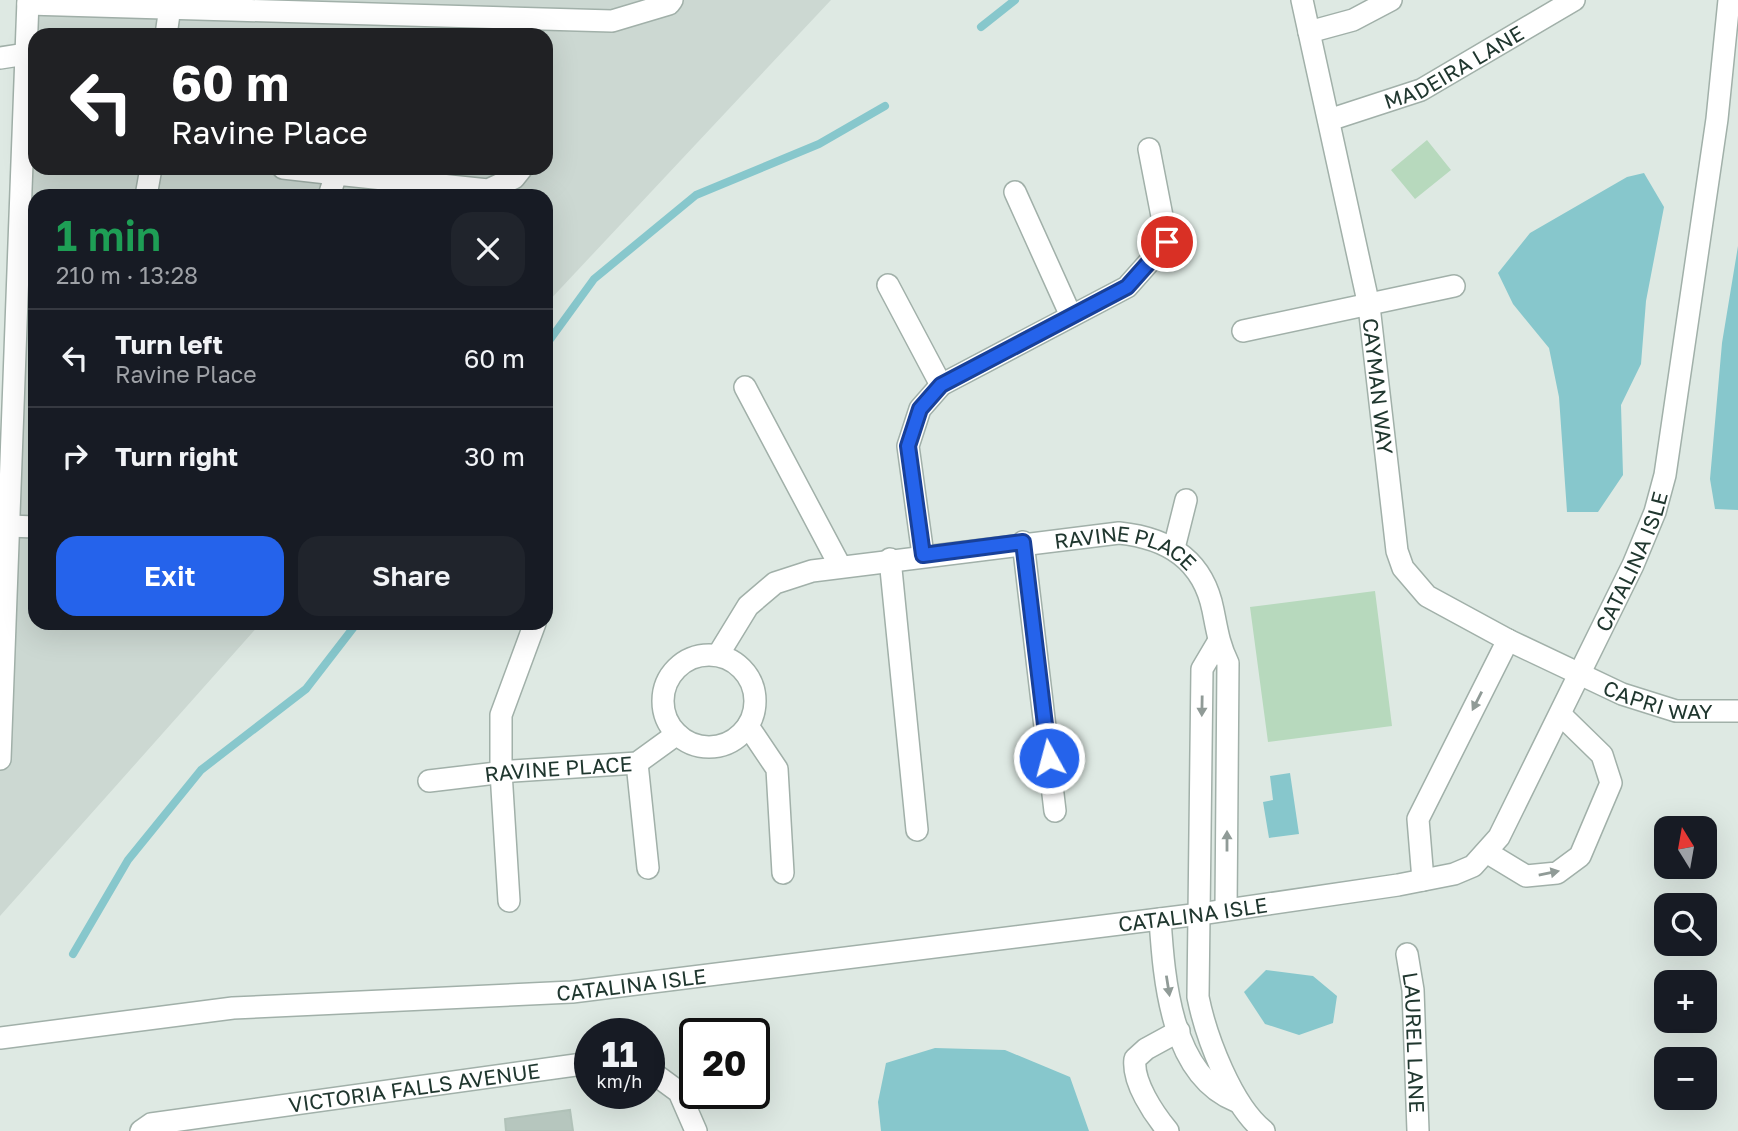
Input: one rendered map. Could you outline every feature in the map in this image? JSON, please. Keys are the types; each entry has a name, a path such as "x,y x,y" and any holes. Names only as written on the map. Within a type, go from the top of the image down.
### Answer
{"street":[{"path":"0,759 9,526 6,446 28,2 170,4 540,27 612,21 669,4 672,0"},
{"name":"CAYMAN WAY","path":"1302,0 1368,306 1397,551 1403,568 1427,596 1508,640 1580,673"},
{"path":"1309,32 1353,20 1391,0"},
{"name":"MADEIRA LANE","path":"1329,120 1420,90 1574,0"},
{"name":"CATALINA ISLE","path":"0,1038 233,1008 572,992 1200,914 1423,880 1472,866 1488,853 1499,837 1561,715 1633,565 1665,475 1717,119 1729,0"},
{"path":"167,28 170,4"},
{"path":"0,58 26,54"},
{"path":"923,555 908,446 920,409 941,385 1127,287 1167,242 1149,149"},
{"path":"346,175 478,189"},
{"path":"490,189 516,175"},
{"path":"1015,192 1071,316"},
{"path":"888,285 941,385"},
{"path":"1243,331 1454,286"},
{"path":"745,387 840,566"},
{"path":"1174,548 1186,500"},
{"path":"9,526 28,527"},
{"name":"RAVINE PLACE","path":"718,655 748,606 775,583 812,571 1023,542 1119,533 1148,538 1174,548 1190,560 1201,575 1211,602 1217,642 1228,663 1226,910"},
{"path":"1023,542 1055,811"},
{"path":"890,559 916,830"},
{"path":"509,901 501,772 501,715 531,630"},
{"path":"1423,880 1418,819 1508,640"},
{"path":"1217,642 1202,669 1198,997 1208,1032 1236,1101 1254,1129"},
{"path":"718,655 732,660 744,670 753,683 755,705 748,726 730,743 714,747 697,746 677,734 663,710 663,694 669,678 679,666 693,657 718,655"},
{"name":"CAPRI WAY","path":"1580,673 1657,708 1738,712"},
{"path":"1488,853 1525,876 1557,873 1580,856 1611,783 1602,755 1561,715"},
{"path":"748,726 777,769 783,873"},
{"name":"RAVINE PLACE","path":"429,781 501,772 637,763 677,734"},
{"path":"637,763 648,868"},
{"path":"1160,919 1171,1008 1179,1031 1203,1079 1218,1093 1236,1101"},
{"name":"LAUREL LANE","path":"1407,954 1413,990 1418,1131"},
{"path":"1168,1131 1151,1107 1134,1068 1135,1059 1146,1049 1179,1031"},
{"name":"VICTORIA FALLS AVENUE","path":"141,1131 151,1124 240,1121 574,1066"},
{"path":"665,1082 679,1092 696,1131"}],"shaded area":[{"path":"28,0 831,0 553,297 553,189 28,189 28,630 255,630 0,916 0,759"}],"green space":[{"path":"1427,140 1451,170 1415,199 1391,170"},
{"path":"1375,591 1392,726 1268,742 1250,607"}],"water":[{"path":"1644,173 1664,207 1646,301 1641,364 1621,405 1623,475 1598,512 1567,512 1559,397 1549,348 1513,304 1498,273 1530,233 1627,177"},
{"path":"1738,246 1738,510 1715,509 1710,479 1722,343"},
{"path":"1290,773 1299,834 1269,838 1263,802 1273,800 1270,776"},
{"path":"1266,970 1313,976 1337,996 1333,1023 1299,1035 1265,1024 1244,992"},
{"path":"935,1048 1005,1050 1070,1077 1089,1131 881,1131 878,1102 886,1063"}],"building":[{"path":"570,1110 573,1131 506,1131 505,1119"}],"waterway":[{"path":"981,27 1015,0"},
{"path":"553,335 594,279 696,195 819,144 885,106"},
{"path":"73,954 128,860 201,770 306,689 352,630"}],"route":[{"path":"1049,758 1023,542 923,555 908,446 920,409 941,385 1127,287 1167,242"}]}
